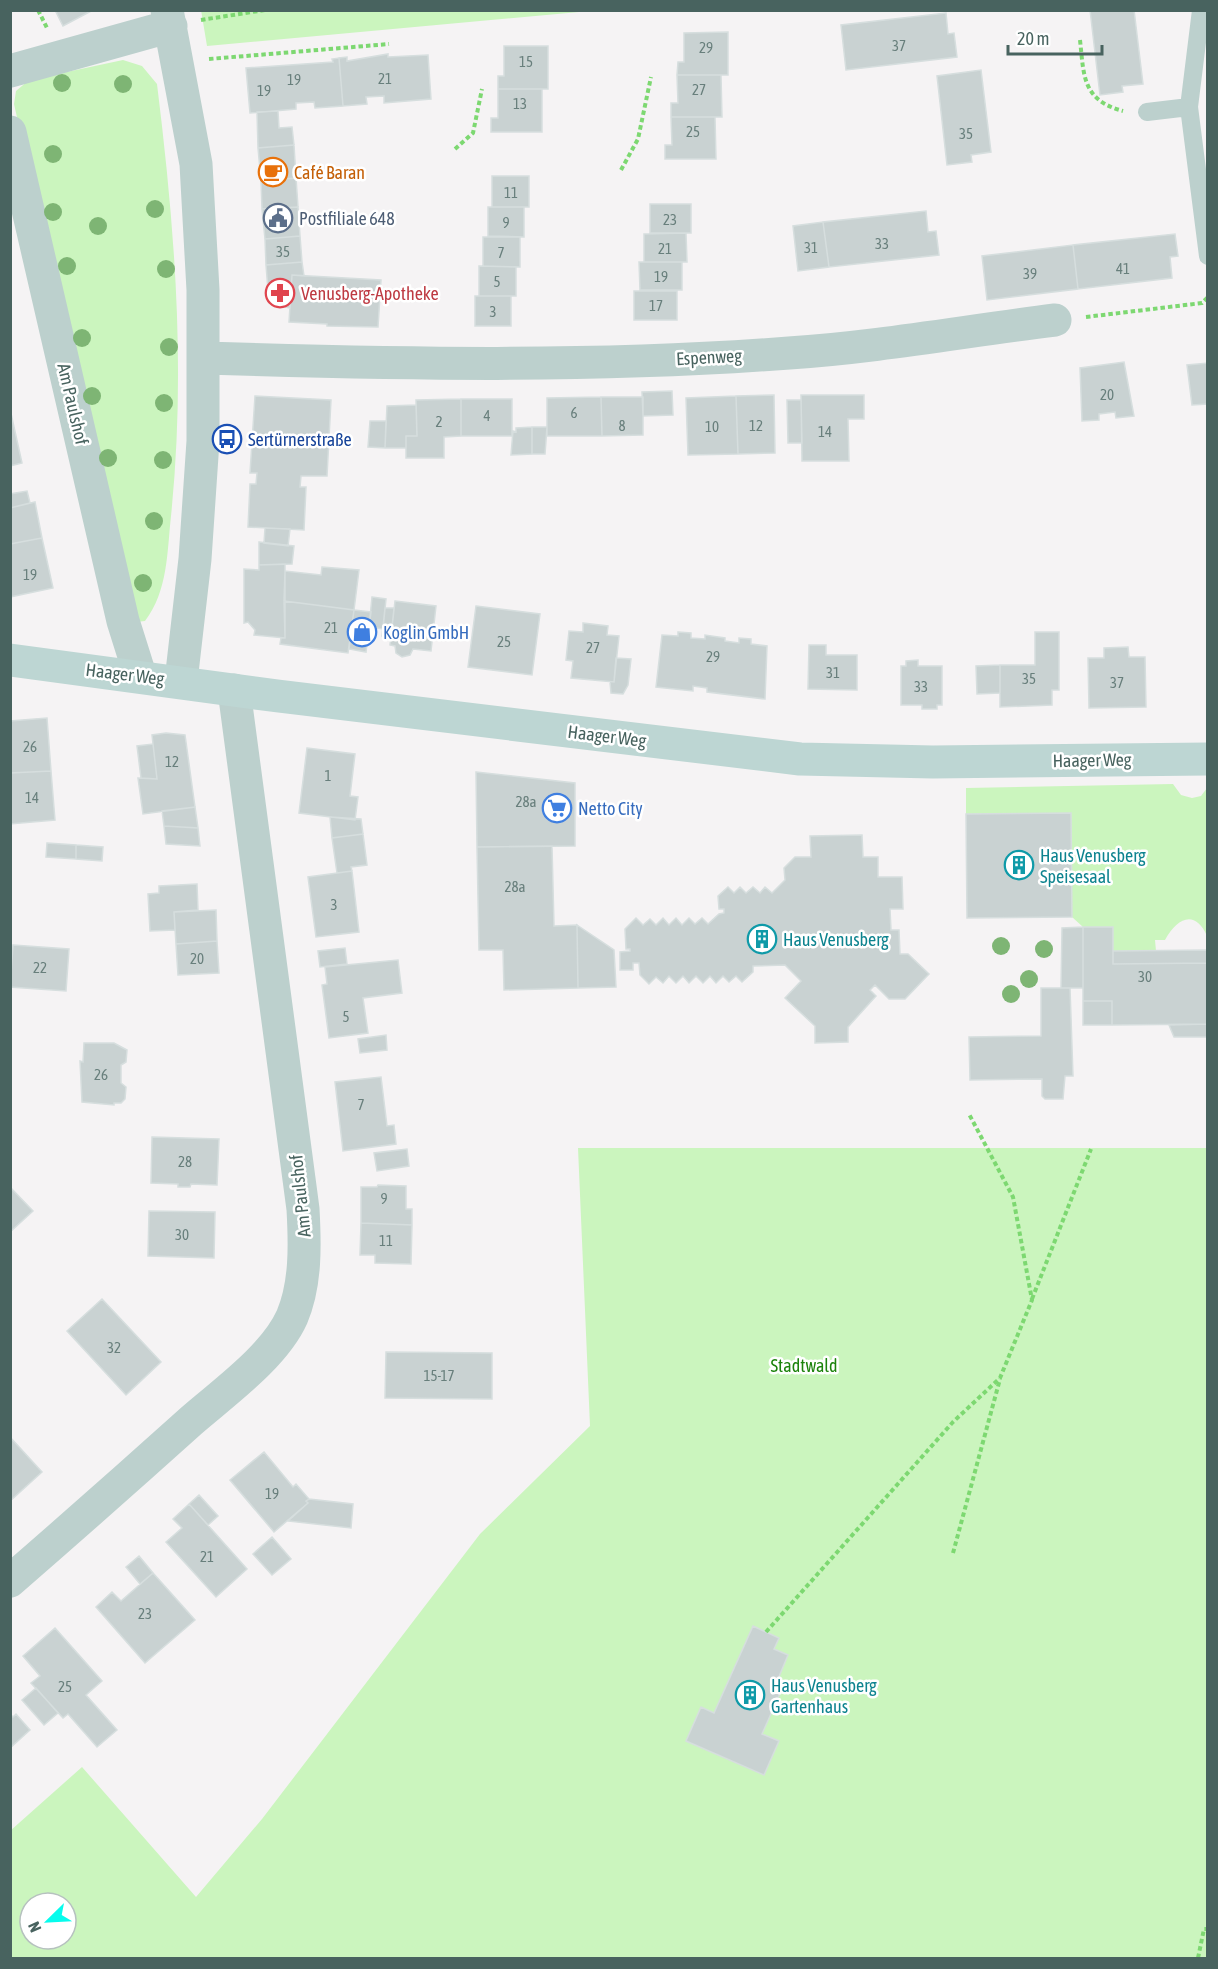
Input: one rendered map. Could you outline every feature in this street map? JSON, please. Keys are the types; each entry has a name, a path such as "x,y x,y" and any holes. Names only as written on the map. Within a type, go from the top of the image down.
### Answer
{"street":[{"path":"10,71 169,18 196,164 202,258 204,358 203,441 195,559 181,681"},
{"name":"Am Paulshof","path":"10,132 123,621 140,675"},
{"name":"Espenweg","path":"204,358 330,362 600,362 789,353 1055,320"},
{"name":"Haager Weg","path":"10,660 140,675 234,690 800,759 910,762 1208,759"},
{"name":"Am Paulshof","path":"14,1571 270,1348 291,1317 299,1291 305,1247 303,1209 234,690"}],"lane":[{"path":"1202,10 1189,106 1208,256"},
{"path":"1147,112 1189,106"}],"path":[{"path":"169,18 265,10"},
{"path":"1080,40 1086,85 1096,99 1114,109 1132,113 1147,112"},
{"path":"178,62 389,44"},
{"path":"621,170 638,139 651,77"},
{"path":"455,149 473,133 482,89"},
{"path":"1055,320 1202,303 1208,297"},
{"path":"969,1114 1013,1197 1032,1300"},
{"path":"953,1553 1000,1378 1091,1149"},
{"path":"766,1632 954,1422 1000,1378"},
{"path":"1198,1959 1204,1929 1208,1929"}],"green space":[{"path":"201,10 590,10 590,11 207,46"},
{"path":"123,60 142,66 157,84 169,192 178,353 175,461 165,571 153,609 145,621 136,622 72,361 14,104 16,91 29,80"},
{"path":"1173,784 1181,795 1192,798 1201,796 1207,788 1207,936 1197,922 1186,920 1175,926 1165,940 1155,940 1156,951 1113,951 1113,927 1083,927 1072,917 1071,813 966,814 966,788"},
{"name":"Stadtwald","path":"578,1148 1207,1148 1207,1958 11,1958 10,1831 82,1767 196,1897 262,1819 480,1534 590,1426"}],"building":[{"path":"55,10 93,10 63,26"},
{"path":"1090,10 1134,10 1143,84 1122,86 1123,92 1100,95"},
{"path":"946,13 948,34 954,33 957,57 846,70 841,25"},
{"path":"728,32 728,75 677,75 678,62 684,62 684,33"},
{"path":"504,46 548,46 548,89 498,89 498,76 504,76"},
{"path":"388,54 388,57 428,55 431,99 384,103 384,96 366,97 367,104 343,106 339,58 347,57 347,61"},
{"path":"339,58 343,106 315,108 314,102 296,103 296,109 250,113 246,68 333,62 332,59"},
{"path":"981,70 991,152 971,155 972,162 947,165 937,76"},
{"path":"677,75 721,75 722,117 671,117 671,103 678,103"},
{"path":"498,89 542,89 542,132 491,132 491,118 498,118"},
{"path":"278,111 279,128 292,127 294,145 258,148 257,112"},
{"path":"671,117 715,117 716,159 665,159 665,145 672,145"},
{"path":"294,145 296,178 261,181 258,148"},
{"path":"492,176 529,176 529,207 492,207"},
{"path":"296,178 298,207 262,209 261,181"},
{"path":"650,204 691,204 691,233 650,233"},
{"path":"298,207 300,236 265,239 262,209"},
{"path":"488,207 524,207 524,237 488,236"},
{"path":"926,211 928,232 936,231 939,255 829,267 823,222"},
{"path":"823,222 829,267 798,271 793,226"},
{"path":"686,233 687,262 644,262 644,234"},
{"path":"1175,234 1178,256 1170,257 1172,278 1078,289 1073,245"},
{"path":"300,236 302,262 266,265 265,239"},
{"path":"483,237 520,237 520,267 483,266"},
{"path":"1073,245 1078,289 987,300 982,256"},
{"name":"Venusberg-Apotheke","path":"302,262 304,276 292,275 290,308 269,303 266,265"},
{"path":"639,262 682,262 682,290 640,290"},
{"path":"479,266 516,267 516,296 479,296"},
{"path":"292,275 381,280 378,327 327,326 327,324 289,322"},
{"path":"634,291 677,291 677,320 634,320"},
{"path":"475,296 511,296 511,326 475,326"},
{"path":"1124,362 1134,416 1116,418 1115,412 1099,414 1099,420 1082,421 1080,368"},
{"path":"1208,363 1208,404 1192,405 1187,365"},
{"path":"672,391 673,415 643,416 642,392"},
{"path":"774,395 775,453 738,454 736,396"},
{"path":"801,395 864,395 864,419 848,419 849,461 802,461"},
{"path":"255,396 331,400 327,476 301,476 300,487 306,487 304,530 248,527 250,484 256,484 257,473 250,473"},
{"path":"736,396 738,454 688,455 686,398"},
{"path":"601,397 602,436 547,436 547,398"},
{"path":"601,397 643,397 643,435 602,436"},
{"path":"461,399 461,436 444,437 444,458 406,458 406,436 417,436 416,400"},
{"path":"461,399 512,399 512,436 461,436"},
{"path":"787,400 801,400 802,443 788,443"},
{"path":"416,405 417,436 406,436 406,448 385,448 387,406"},
{"path":"10,409 22,463 10,466"},
{"path":"370,421 386,421 385,448 368,447"},
{"path":"532,427 547,427 545,454 532,454"},
{"path":"532,427 532,454 511,455 513,431 516,432 516,428"},
{"path":"27,491 30,503 10,508 10,494"},
{"path":"35,502 42,538 10,544 10,508"},
{"path":"265,528 290,529 288,546 264,543"},
{"path":"42,538 53,588 10,597 10,544"},
{"path":"259,542 294,546 292,564 259,565"},
{"path":"285,564 285,638 254,635 255,630 248,622 244,623 244,569 259,570 259,565"},
{"path":"322,567 359,570 354,610 284,601 285,571 321,575"},
{"path":"372,597 386,599 383,629 369,627"},
{"path":"284,601 354,610 348,653 280,644 281,638 285,638"},
{"path":"395,601 436,606 431,651 413,649 410,655 402,657 396,653 395,646 390,645"},
{"path":"476,606 540,614 532,675 468,667"},
{"path":"385,608 394,608 391,637 382,636"},
{"path":"354,610 371,612 366,652 349,649"},
{"path":"583,623 608,626 607,635 619,636 614,682 571,678 573,661 566,660 569,631 583,632"},
{"path":"678,632 691,633 691,638 705,639 705,635 739,643 739,638 751,639 751,644 767,646 765,699 707,692 707,688 693,686 693,691 656,687 662,635 678,636"},
{"path":"1035,632 1059,632 1059,690 1052,690 1052,705 1000,707 1000,665 1035,665"},
{"path":"809,645 826,645 826,655 857,655 857,690 808,689"},
{"path":"1128,647 1129,657 1145,657 1146,707 1089,708 1088,658 1104,658 1104,648"},
{"path":"616,658 631,659 628,685 623,694 611,693 610,682 614,682"},
{"path":"918,660 918,666 942,666 942,705 937,705 937,709 922,709 922,705 901,705 901,666 906,666 906,661"},
{"path":"1000,665 1000,693 977,694 976,666"},
{"path":"47,718 51,771 10,773 10,721"},
{"path":"166,733 185,735 195,807 143,814 138,778 157,779 152,735"},
{"path":"153,744 157,779 141,778 137,746"},
{"path":"307,748 355,754 350,796 358,797 355,820 299,813"},
{"path":"51,771 55,820 10,824 10,773"},
{"path":"476,772 575,783 575,846 477,847"},
{"path":"195,807 198,828 164,826 162,811"},
{"name":"Haus Venusberg Speisesaal","path":"1071,813 1072,917 967,918 966,814"},
{"path":"330,817 361,819 363,834 332,838"},
{"path":"164,826 198,828 200,846 166,844"},
{"path":"363,834 367,865 351,867 352,871 337,873 332,838"},
{"name":"Haus Venusberg","path":"862,835 863,857 878,857 878,877 902,877 903,909 890,909 891,930 899,930 900,954 908,954 929,974 905,999 889,999 875,985 870,990 876,996 848,1027 848,1042 815,1043 815,1026 785,998 801,981 785,965 753,966 753,972 742,982 736,976 729,982 723,976 716,983 710,976 703,983 696,976 689,983 683,976 676,983 669,976 663,983 656,977 649,984 640,975 639,963 633,963 633,970 620,970 620,952 630,951 626,949 625,929 636,918 643,925 650,919 656,925 663,918 669,925 676,918 682,925 689,918 695,924 702,918 708,924 719,914 724,913 724,909 719,909 718,896 728,887 734,893 740,887 746,893 753,887 760,893 765,887 772,893 785,880 784,868 795,857 811,857 810,836"},
{"path":"47,843 76,845 76,859 46,857"},
{"path":"76,845 103,847 102,861 76,859"},
{"path":"552,846 554,926 577,925 578,988 504,990 503,950 479,950 477,847"},
{"path":"352,871 359,932 316,937 308,877"},
{"path":"197,884 198,910 174,912 175,930 150,931 148,894 159,893 159,886"},
{"path":"216,910 217,941 176,944 174,912"},
{"path":"577,925 614,950 616,987 578,988"},
{"path":"1083,927 1113,927 1113,964 1208,963 1208,1024 1112,1025 1112,1001 1083,1001"},
{"path":"1083,927 1083,988 1061,988 1062,928"},
{"path":"217,941 219,973 178,975 176,944"},
{"path":"13,945 69,949 66,991 10,987"},
{"path":"345,948 347,964 320,967 318,951"},
{"path":"1208,950 1208,963 1113,964 1113,951"},
{"path":"398,960 402,993 363,998 368,1033 329,1038 322,985 327,984 325,967"},
{"path":"1041,988 1070,988 1073,1076 1065,1076 1063,1099 1045,1099 1042,1096 1042,1079 970,1080 969,1037 1041,1036"},
{"path":"1083,1001 1112,1001 1112,1025 1083,1025"},
{"path":"1208,1024 1208,1037 1174,1037 1169,1025"},
{"path":"386,1035 387,1050 360,1053 358,1039"},
{"path":"84,1043 114,1043 127,1050 126,1062 121,1065 121,1083 126,1087 125,1099 121,1103 114,1103 114,1105 82,1102 80,1061 83,1062"},
{"path":"381,1077 387,1126 394,1125 396,1144 343,1151 335,1082"},
{"path":"152,1137 219,1139 217,1185 191,1184 190,1187 178,1187 178,1184 151,1183"},
{"path":"407,1149 409,1166 377,1171 374,1153"},
{"path":"378,1185 406,1186 406,1209 412,1209 412,1225 361,1223 361,1187 377,1187"},
{"path":"10,1187 33,1211 10,1232"},
{"path":"149,1211 215,1212 214,1258 148,1256"},
{"path":"361,1223 412,1225 411,1264 375,1263 375,1255 360,1255"},
{"path":"102,1299 161,1362 126,1395 67,1331"},
{"path":"386,1352 492,1353 492,1399 385,1398"},
{"path":"10,1437 42,1472 10,1501"},
{"path":"264,1452 293,1487 296,1484 309,1499 306,1501 308,1503 274,1532 230,1480"},
{"path":"199,1495 218,1516 208,1525 189,1504"},
{"path":"309,1499 353,1504 351,1528 288,1521 308,1503 306,1501"},
{"path":"189,1504 247,1569 216,1597 166,1542 182,1528 173,1519"},
{"path":"272,1537 291,1559 272,1575 253,1554"},
{"path":"139,1556 153,1573 140,1584 126,1567"},
{"path":"153,1573 195,1620 145,1663 96,1607 112,1592 121,1601"},
{"name":"Haus Venusberg Gartenhaus","path":"753,1626 779,1638 774,1649 788,1655 778,1679 785,1682 762,1734 779,1741 764,1775 686,1741 701,1707 714,1713"},
{"path":"55,1628 102,1681 86,1695 117,1730 97,1747 68,1714 63,1718 31,1683 40,1676 23,1656"},
{"path":"36,1688 58,1713 44,1725 22,1700"},
{"path":"10,1714 13,1717 16,1714 30,1730 10,1748"}],"place":[{"name":"Café Baran","path":"273,172"},
{"name":"Postfiliale 648","path":"278,218"},
{"name":"Venusberg-Apotheke","path":"280,293"},
{"name":"Sertürnerstraße","path":"227,439"},
{"name":"Koglin GmbH","path":"362,632"},
{"name":"Netto City","path":"557,808"},
{"name":"Haus Venusberg Speisesaal","path":"1019,865"},
{"name":"Haus Venusberg","path":"762,939"},
{"name":"Haus Venusberg Gartenhaus","path":"750,1695"}]}
